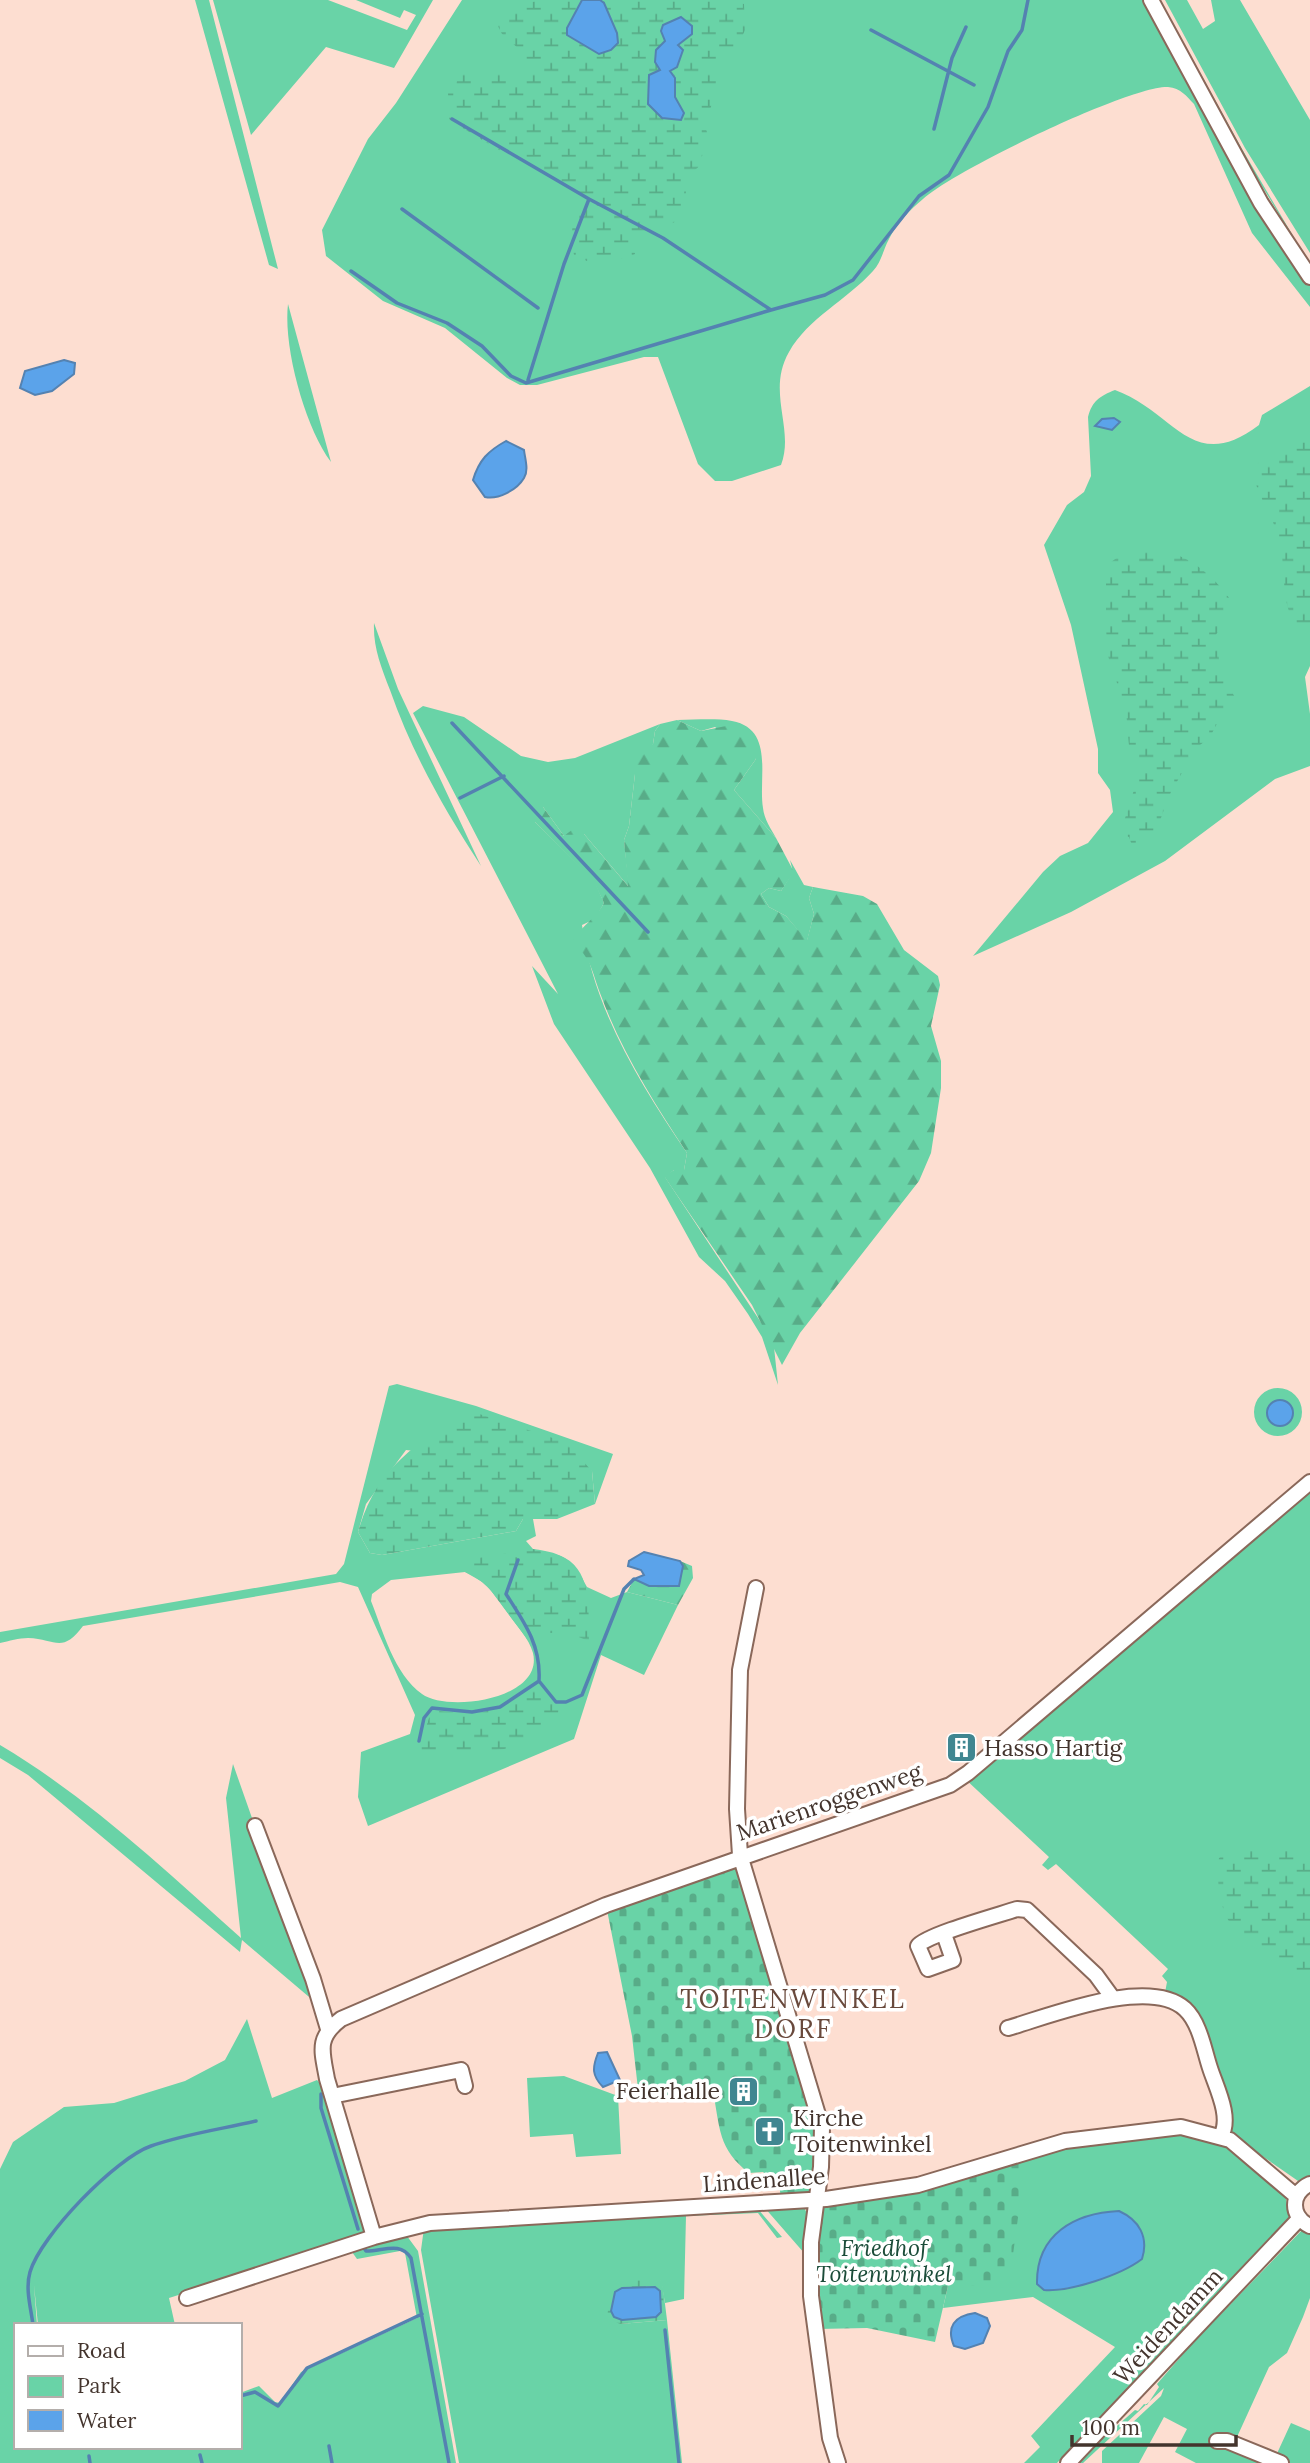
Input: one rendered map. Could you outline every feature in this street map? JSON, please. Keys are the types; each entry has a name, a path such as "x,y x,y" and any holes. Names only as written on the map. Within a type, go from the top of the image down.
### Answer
{"street":[{"path":"1152,0 1261,203 1310,277"},
{"name":"Marienroggenweg","path":"328,2029 341,2019 606,1905 740,1856 950,1785 963,1777 1310,1482"},
{"path":"756,1588 740,1670 737,1809 740,1856 818,2109 822,2146 810,2263 811,2296 830,2438 838,2463"},
{"path":"255,1826 313,1979 328,2029 323,2038 322,2053 374,2237"},
{"path":"944,1934 1017,1909 1027,1910 1096,1975 1112,1997"},
{"path":"1008,2028 1112,1997 1164,1998 1186,2010 1195,2022 1223,2107 1221,2136"},
{"path":"332,2096 461,2070 466,2086"},
{"name":"Lindenallee","path":"187,2298 374,2237 430,2223 815,2200 918,2185 1027,2151 1087,2137 1181,2127 1230,2140 1296,2196"},
{"path":"1305,2222 1294,2204 1296,2196 1310,2184"},
{"name":"Weidendamm","path":"1068,2463 1305,2222"},
{"path":"1217,2441 1227,2441 1281,2463"}],"green space":[{"path":"195,0 209,0 278,269 269,265"},
{"path":"213,0 328,0 407,30 416,15 404,10 400,18 356,0 433,0 394,68 326,47 251,135"},
{"path":"462,0 1145,0 1289,253 1310,284 1310,307 1252,233 1194,104 1173,88 1148,90 1082,114 1004,151 969,169 918,203 896,228 873,271 806,329 789,352 780,381 785,438 781,465 732,481 715,481 698,464 658,357 644,357 537,385 520,385 507,378 445,328 383,301 326,256 322,230 368,139 396,103"},
{"path":"537,0 724,0 744,4 745,30 734,55 719,55 718,83 705,127 707,132 700,166 692,172 686,190 684,214 677,221 649,234 634,249 635,254 625,259 605,255 587,261 574,255 571,236 577,202 546,178 449,119 448,93 463,73 533,74 520,50 502,34 496,22 499,17","holes":["671,23 682,57 678,67 670,71 675,79 675,97 681,104 662,118 660,70 665,41 663,25"]},
{"path":"1157,0 1160,0 1310,265 1240,150"},
{"path":"1165,0 1187,0 1203,29 1215,21 1211,0 1240,0 1310,120 1310,253 1245,148"},
{"path":"288,304 331,462 313,429 298,386 289,342"},
{"path":"1310,386 1310,666 1305,677 1310,714 1310,766 1275,779 1165,861 1071,912 973,956 1043,872 1060,856 1088,843 1113,812 1110,790 1098,773 1098,749 1071,625 1044,545 1067,505 1084,492 1091,476 1088,417 1094,403 1115,390 1135,400 1184,435 1200,442 1217,444 1236,439 1259,425 1262,415"},
{"path":"1310,429 1310,631 1298,630 1292,619 1278,536 1252,470 1264,457 1296,448"},
{"path":"1125,552 1169,552 1189,561 1223,589 1235,607 1213,639 1218,649 1220,672 1236,699 1224,710 1210,737 1195,749 1168,798 1156,832 1147,844 1133,848 1129,837 1120,834 1140,771 1129,746 1126,710 1108,656 1106,628 1106,574 1111,562"},
{"path":"374,623 398,689 481,866 442,802 408,736 376,649"},
{"path":"423,706 464,717 521,756 548,762 575,758 660,724 655,731 653,744 635,774 629,826 624,840 629,887 584,834 564,836 543,807 535,822 594,880 604,903 595,919 582,925 588,956 597,987 621,1045 652,1100 687,1153 684,1170 674,1170 665,1177 764,1327 774,1347 778,1385 762,1337 748,1314 725,1281 699,1257 650,1168 554,1024 532,966 558,994 413,713"},
{"path":"677,720 732,721 745,726 754,734 762,756 764,812 776,838 734,790 756,759 715,727 701,731"},
{"path":"677,720 701,731 731,725 746,733 756,759 734,790 776,838 794,872 781,891 769,888 761,894 769,907 786,916 807,940 814,914 809,898 813,887 863,896 877,904 904,950 938,976 940,985 931,1026 941,1061 941,1088 931,1153 919,1181 800,1333 782,1365 752,1305 664,1176 674,1170 684,1170 687,1153 628,1055 608,1014 587,959 572,943 604,903 593,880 535,822 533,811 536,806 543,807 564,836 573,829 584,834 628,886 624,840 629,826 635,774 629,765 638,751 653,744 655,731 660,724"},
{"path":"790,860 804,885 813,887 809,898 814,914 807,941 786,916 769,907 761,894 769,888 781,891 793,872"},
{"path":"397,1384 476,1406 613,1454 595,1504 592,1471 406,1450 366,1504 358,1532 370,1553 382,1555 516,1531 523,1519 533,1519 536,1536 526,1541 533,1549 567,1559 587,1587 611,1598 627,1592 678,1605 644,1675 601,1655 574,1739 368,1826 358,1797 361,1752 410,1734 415,1715 358,1587 340,1582 83,1626 69,1640 58,1643 28,1638 0,1643 0,1632 336,1574 344,1564 389,1386","holes":["465,1572 494,1594 525,1637 533,1653 532,1669 524,1681 510,1691 491,1698 471,1702 435,1700 412,1685 397,1664 371,1601 372,1594 391,1580"]},
{"path":"1278,1388 1295,1395 1302,1412 1295,1429 1278,1436 1261,1429 1254,1412 1261,1395"},
{"path":"467,1410 565,1442 592,1471 595,1504 557,1519 523,1519 516,1531 382,1555 370,1553 358,1532 375,1491 414,1447"},
{"path":"1310,1482 1310,2181 1301,2183 1235,2137 1223,2133 1195,2022 1164,1998 1167,1982 1162,1976 1168,1969 1056,1864 1048,1870 1042,1865 1049,1857 963,1777"},
{"path":"533,1549 565,1558 580,1574 587,1595 589,1641 558,1633 527,1639 486,1584 465,1572 471,1559"},
{"path":"680,1561 692,1566 693,1578 678,1605 627,1592 634,1579 649,1586 673,1585 683,1566"},
{"path":"538,1688 551,1703 561,1706 551,1726 540,1736 526,1743 489,1751 419,1750 429,1718 437,1711 474,1714 507,1707"},
{"path":"0,1745 95,1811 241,1938 226,1798 233,1764 252,1818 248,1820 315,2002 242,1940 240,1952 28,1775 0,1758"},
{"path":"1227,1851 1310,1851 1310,1980 1258,1949 1240,1935 1228,1920 1220,1894 1218,1875 1219,1858"},
{"path":"740,1855 818,2109 815,2200 782,2204 779,2185 763,2172 749,2173 739,2164 722,2137 713,2091 639,2098 632,2036 606,1905"},
{"path":"247,2019 272,2098 317,2080 326,2089 371,2234 169,2298 175,2323 38,2323 34,2285 37,2323 14,2323 14,2449 242,2449 242,2392 259,2386 275,2402 280,2403 301,2372 417,2318 405,2253 400,2251 357,2259 352,2252 404,2232 418,2251 456,2463 0,2463 0,2169 13,2142 64,2107 114,2103 185,2081 225,2060"},
{"path":"564,2076 618,2096 621,2154 576,2157 573,2134 530,2137 527,2078"},
{"path":"1181,2127 1221,2136 1285,2195 1290,2216 1057,2463 1024,2463 1040,2447 1031,2436 1115,2347 1033,2297 943,2308 948,2286 1027,2151"},
{"name":"Friedhof Toitenwinkel","path":"1027,2151 1009,2284 948,2286 935,2342 867,2328 818,2329 813,2271 821,2207 918,2185"},
{"path":"803,2206 808,2215 805,2254 764,2207"},
{"path":"757,2208 782,2237 777,2238 758,2213 686,2216 684,2299 665,2303 661,2280 620,2324 667,2320 682,2463 459,2463 421,2250 424,2228"},
{"path":"1304,2228 1310,2233 1310,2298 1303,2317 1287,2353 1269,2367 1237,2437 1233,2437 1274,2460 1291,2423 1310,2431 1310,2463 1196,2463 1175,2452 1187,2429 1164,2417 1139,2463 1102,2463 1102,2451 1161,2396 1164,2388 1149,2402 1159,2387 1157,2384 1191,2345"},
{"path":"662,2280 667,2320 620,2324 607,2318 612,2281"},
{"path":"1146,2405 1083,2463 1075,2463 1135,2410 1138,2411"}],"water":[{"path":"582,0 600,0 604,3 617,33 618,43 611,50 599,54 567,35 567,28"},
{"path":"681,17 692,26 692,34 678,45 683,50 677,67 670,71 675,78 675,97 684,113 681,120 662,118 648,104 649,75 660,70 655,62 656,50 665,41 661,31 663,25"},
{"path":"64,360 75,363 74,374 52,391 35,395 20,388 25,371"},
{"path":"1114,418 1120,422 1112,430 1095,426 1102,419"},
{"path":"506,441 524,450 525,475 517,486 507,493 485,497 473,480 475,473 485,457"},
{"path":"1280,1400 1289,1404 1293,1413 1289,1422 1280,1426 1271,1422 1267,1413 1271,1404"},
{"path":"644,1552 680,1561 683,1566 679,1586 649,1586 634,1579 644,1575 641,1570 628,1566 629,1561"},
{"path":"607,2052 620,2080 603,2087 595,2075 594,2067 598,2053"},
{"path":"1119,2211 1132,2219 1141,2230 1144,2243 1142,2259 1121,2271 1081,2285 1044,2290 1037,2284 1038,2267 1043,2252 1061,2230 1087,2216"},
{"path":"655,2287 660,2291 661,2312 656,2317 622,2320 614,2317 611,2311 615,2292 622,2288"},
{"path":"975,2313 987,2318 990,2326 983,2343 965,2349 954,2346 951,2333 954,2324 962,2317"}],"waterway":[{"path":"589,199 663,238 771,310 825,295 853,280 919,196 949,175 988,107 1008,51 1022,30 1028,0"},
{"path":"934,129 952,58 966,27"},
{"path":"871,30 974,85"},
{"path":"452,119 589,199 564,264 528,380"},
{"path":"402,209 538,308"},
{"path":"351,271 397,303 447,323 482,346 511,376 526,383 771,310"},
{"path":"452,723 648,932"},
{"path":"460,798 504,776"},
{"path":"518,1560 506,1594 525,1624 534,1645 539,1680"},
{"path":"419,1741 424,1718 432,1708 472,1712 500,1707 539,1681 556,1702 566,1702 582,1695 624,1589 634,1579"},
{"path":"321,2094 321,2108 358,2229"},
{"path":"33,2323 28,2285 37,2256 64,2219 100,2181 136,2153 151,2146 256,2121"},
{"path":"364,2248 366,2251 397,2248 411,2258 449,2463"},
{"path":"242,2395 255,2392 278,2406 307,2368 422,2314"},
{"path":"665,2330 679,2463"},
{"path":"329,2446 332,2463"},
{"path":"200,2455 202,2463"},
{"path":"89,2456 90,2463"}],"place":[{"name":"Hasso Hartig","path":"961,1748"},
{"name":"Feierhalle","path":"743,2091"},
{"name":"Kirche Toitenwinkel","path":"770,2131"}],"district":[{"name":"TOITENWINKEL DORF","path":"793,2014"}]}
